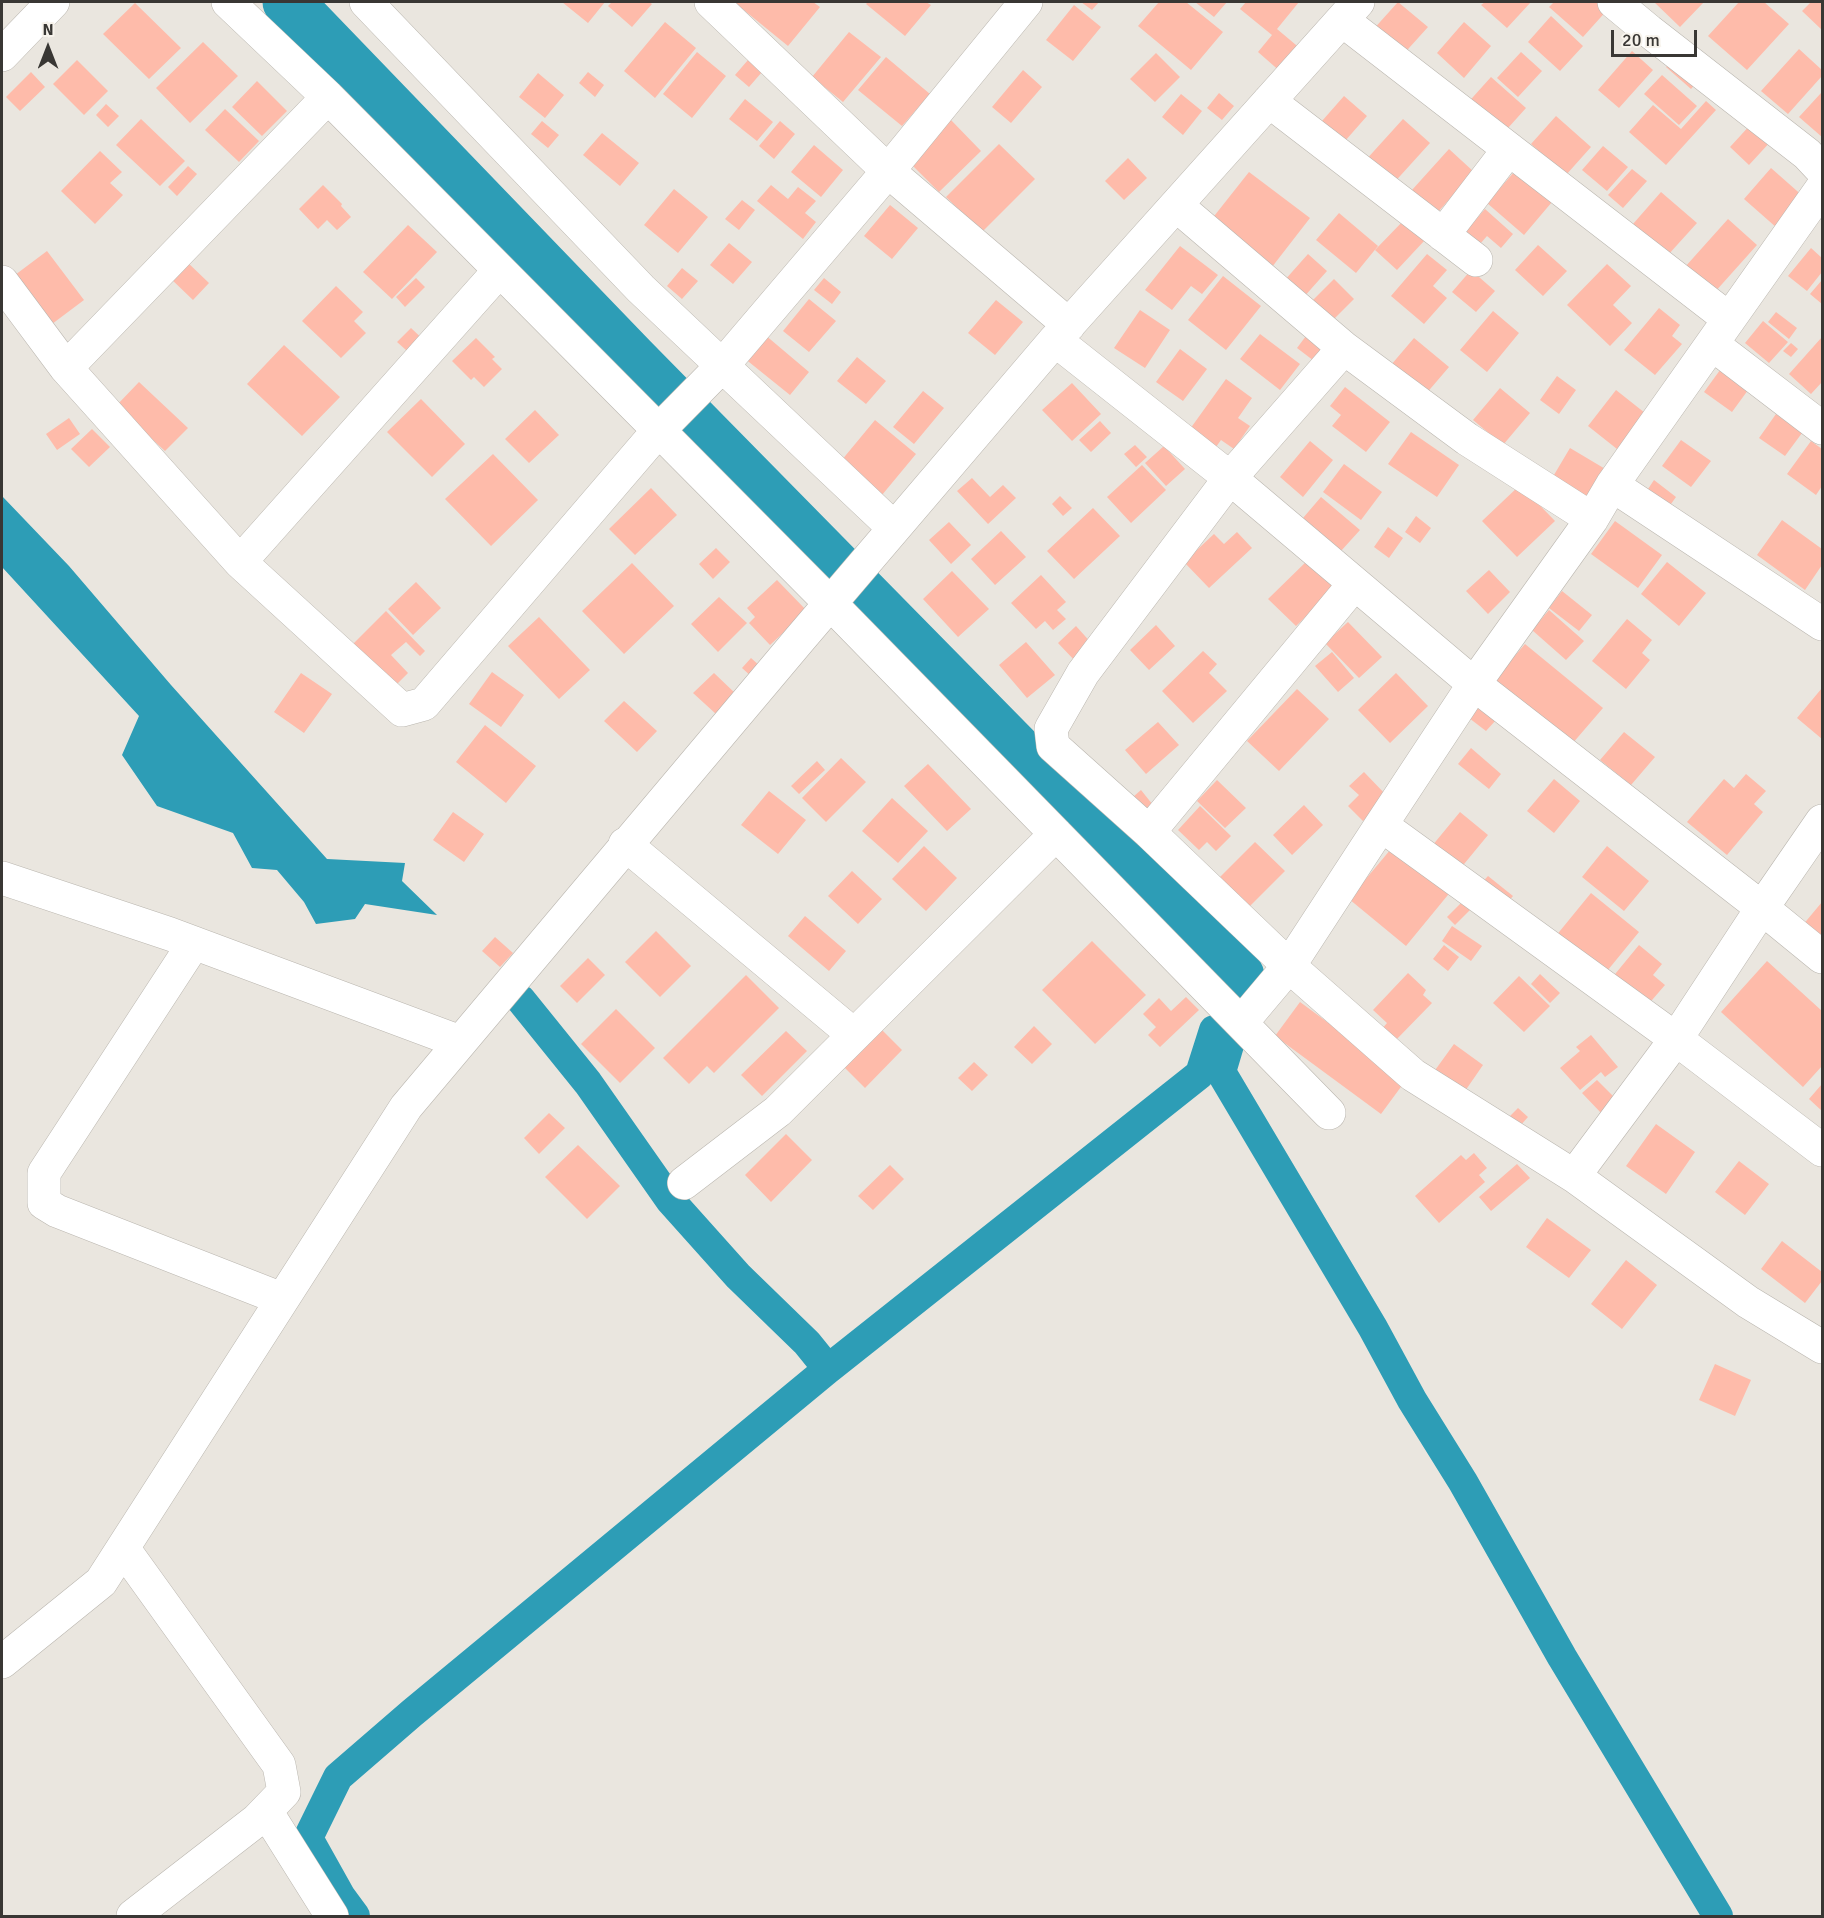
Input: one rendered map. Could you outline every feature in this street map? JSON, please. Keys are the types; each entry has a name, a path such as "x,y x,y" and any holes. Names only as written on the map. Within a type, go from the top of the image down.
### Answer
{"street":[{"path":"2,55 53,2"},
{"path":"366,2 640,289 894,528"},
{"path":"711,2 1062,333 1230,478 1474,684 1822,957"},
{"path":"2,282 66,368 240,561 402,710 424,704 658,431 722,366 888,171 1026,2"},
{"path":"1614,2 1808,154 1822,170"},
{"path":"234,3 830,603 1329,1113"},
{"path":"2,1662 101,1582 406,1107 625,844 894,528 1062,333 1350,11 1720,332 1822,428"},
{"path":"66,368 328,97"},
{"path":"1269,101 1476,260"},
{"path":"1443,235 1509,149"},
{"path":"1240,1023 1289,966 1474,684 1592,519 1612,485 1822,188"},
{"path":"1176,205 1344,348 1467,439 1592,519"},
{"path":"240,561 500,271"},
{"path":"1344,348 1230,478 1083,673 1051,729 1053,746 1149,832 1289,966 1413,1075 1574,1176 1748,1302 1822,1347"},
{"path":"1612,485 1822,624"},
{"path":"1149,832 1351,588 1357,586"},
{"path":"1381,825 1676,1039 1822,1150"},
{"path":"1574,1176 1676,1039 1762,908 1821,825"},
{"path":"684,1183 778,1111 1056,834"},
{"path":"625,844 854,1035"},
{"path":"2,879 194,943 460,1042"},
{"path":"194,943 44,1173 44,1203 57,1211 282,1299"},
{"path":"123,1548 279,1765 284,1792 256,1820 133,1917"},
{"path":"266,1811 332,1917"}],"water":[{"path":"2,496 69,566 171,685 327,859 405,863 402,881 437,915 365,904 355,919 316,924 304,902 277,870 252,868 233,833 157,806 122,755 139,716 2,567"}],"building":[{"path":"562,2 605,2 588,23"},
{"path":"612,2 649,2 652,4 632,27 608,6"},
{"path":"734,2 813,2 820,7 788,46"},
{"path":"868,2 926,2 931,5 905,36 866,4"},
{"path":"1081,2 1099,2 1092,10"},
{"path":"1159,2 1186,2 1223,32 1191,70 1138,26"},
{"path":"1195,2 1227,2 1214,17"},
{"path":"1246,2 1299,2 1277,29 1302,50 1282,73 1258,52 1272,35 1240,9"},
{"path":"1398,2 1428,27 1400,58 1371,32"},
{"path":"1485,2 1531,2 1507,28 1481,5"},
{"path":"1554,2 1602,2 1609,8 1583,37 1549,7"},
{"path":"1654,2 1704,2 1680,27"},
{"path":"1739,2 1764,2 1789,24 1747,70 1708,36"},
{"path":"1811,2 1822,2 1822,30 1802,11"},
{"path":"135,3 181,48 149,79 103,34"},
{"path":"1074,5 1101,27 1073,61 1046,40"},
{"path":"1551,16 1583,46 1560,71 1528,42"},
{"path":"665,22 696,48 655,98 624,71"},
{"path":"1464,22 1491,46 1464,78 1437,53"},
{"path":"849,32 881,57 843,102 812,77"},
{"path":"203,42 238,76 190,123 156,88"},
{"path":"1799,49 1822,70 1822,76 1788,114 1761,91"},
{"path":"1632,51 1653,70 1619,108 1598,90"},
{"path":"697,52 726,76 692,118 663,94"},
{"path":"1521,52 1542,71 1518,97 1497,78"},
{"path":"1156,53 1180,77 1155,102 1130,79"},
{"path":"886,57 930,94 902,126 858,90"},
{"path":"1674,59 1699,80 1691,89 1666,67"},
{"path":"77,60 108,91 84,115 53,84"},
{"path":"748,60 762,72 749,87 735,75"},
{"path":"1023,70 1042,87 1011,123 992,107"},
{"path":"31,72 45,87 20,111 6,97"},
{"path":"588,72 604,85 595,97 579,83"},
{"path":"538,73 564,95 545,118 519,97"},
{"path":"1662,75 1697,106 1679,125 1644,94"},
{"path":"1491,77 1526,108 1499,138 1464,107"},
{"path":"257,81 287,111 262,136 232,107"},
{"path":"1219,93 1234,106 1222,120 1207,108"},
{"path":"1181,94 1202,111 1183,135 1162,117"},
{"path":"1822,94 1822,137 1799,117"},
{"path":"1344,96 1367,116 1345,141 1322,121"},
{"path":"745,99 773,122 757,141 729,119"},
{"path":"1706,101 1716,110 1666,165 1629,132 1653,105 1681,129"},
{"path":"106,104 119,116 108,127 96,115"},
{"path":"225,109 259,141 239,162 205,130"},
{"path":"1556,116 1591,147 1566,175 1531,144"},
{"path":"141,119 185,161 160,186 116,145"},
{"path":"1403,119 1430,143 1391,186 1364,162"},
{"path":"951,120 981,151 939,192 908,161"},
{"path":"542,121 559,135 548,148 531,134"},
{"path":"780,121 795,134 774,159 759,146"},
{"path":"1752,123 1772,140 1749,165 1730,147"},
{"path":"602,133 639,163 620,186 583,155"},
{"path":"999,144 1035,179 982,232 946,197"},
{"path":"814,145 843,170 821,197 791,172"},
{"path":"1603,146 1628,167 1607,191 1582,170"},
{"path":"1449,149 1474,172 1437,213 1412,190"},
{"path":"100,151 122,172 110,183 123,195 95,224 61,191"},
{"path":"1128,158 1147,178 1124,200 1105,181"},
{"path":"188,166 197,174 177,196 168,187"},
{"path":"1771,168 1805,198 1777,228 1744,199"},
{"path":"1632,169 1647,181 1623,208 1608,195"},
{"path":"1515,171 1552,202 1524,235 1487,203"},
{"path":"1249,172 1310,218 1272,267 1211,220"},
{"path":"323,185 351,217 337,230 327,220 318,229 299,209"},
{"path":"771,185 788,199 798,187 816,201 805,213 816,222 803,239 757,201"},
{"path":"674,189 708,217 678,253 644,225"},
{"path":"1661,192 1697,223 1668,255 1633,224"},
{"path":"742,200 755,210 739,230 725,219"},
{"path":"890,205 918,228 892,259 864,236"},
{"path":"1485,209 1513,234 1501,248 1487,236 1480,244 1466,231"},
{"path":"1339,213 1378,246 1356,273 1316,240"},
{"path":"1728,219 1757,245 1714,293 1685,267"},
{"path":"1404,220 1425,240 1397,270 1375,250"},
{"path":"408,225 437,252 392,299 363,272"},
{"path":"729,243 752,262 733,284 710,265"},
{"path":"1538,245 1567,271 1543,296 1515,270"},
{"path":"1180,246 1218,275 1202,294 1191,286 1172,310 1145,290"},
{"path":"1811,248 1822,258 1822,272 1807,291 1788,276"},
{"path":"47,251 84,300 52,324 15,275"},
{"path":"1308,254 1327,271 1303,298 1284,281"},
{"path":"1427,254 1447,270 1433,286 1447,298 1424,324 1391,296"},
{"path":"185,260 209,283 193,300 169,277"},
{"path":"1607,264 1631,286 1613,305 1632,323 1610,346 1567,305"},
{"path":"682,268 698,281 682,299 667,286"},
{"path":"1471,270 1495,291 1476,312 1452,292"},
{"path":"1223,276 1261,306 1226,350 1188,320"},
{"path":"416,278 425,287 405,307 396,297"},
{"path":"824,278 841,292 832,304 814,290"},
{"path":"1334,279 1354,299 1331,322 1311,302"},
{"path":"1822,280 1822,304 1810,294"},
{"path":"336,286 363,312 354,321 366,333 341,358 302,321"},
{"path":"809,299 836,321 809,352 783,331"},
{"path":"996,300 1023,322 995,355 968,333"},
{"path":"1659,308 1680,325 1672,336 1682,344 1655,375 1624,350"},
{"path":"1140,310 1170,330 1145,368 1114,348"},
{"path":"1493,311 1519,333 1487,372 1460,350"},
{"path":"1776,312 1797,328 1789,339 1768,322"},
{"path":"1763,321 1788,342 1769,363 1745,343"},
{"path":"411,328 428,344 415,358 397,342"},
{"path":"1309,332 1330,348 1318,364 1297,348"},
{"path":"764,334 809,372 790,395 744,358"},
{"path":"1260,334 1300,364 1280,390 1240,359"},
{"path":"1822,337 1822,382 1811,394 1789,374"},
{"path":"476,338 495,357 492,359 502,369 484,387 474,377 471,380 452,361"},
{"path":"1414,338 1449,367 1425,395 1391,365"},
{"path":"1791,343 1798,349 1791,357 1783,351"},
{"path":"284,345 340,397 302,436 247,384"},
{"path":"1180,349 1207,369 1183,401 1156,382"},
{"path":"857,357 886,381 866,404 837,381"},
{"path":"1723,366 1751,386 1732,412 1704,392"},
{"path":"1557,376 1576,390 1559,414 1540,400"},
{"path":"1226,379 1252,398 1238,418 1250,426 1234,449 1221,440 1216,447 1190,429"},
{"path":"139,382 188,428 165,451 116,406"},
{"path":"1072,383 1101,414 1072,441 1042,410"},
{"path":"1345,387 1390,422 1366,452 1332,426 1341,415 1330,406"},
{"path":"1500,388 1530,413 1503,445 1473,420"},
{"path":"1616,390 1645,413 1617,449 1588,426"},
{"path":"923,391 944,408 914,444 893,427"},
{"path":"421,399 465,444 432,477 387,432"},
{"path":"535,410 559,435 529,463 505,439"},
{"path":"1776,414 1802,433 1785,456 1759,438"},
{"path":"69,418 80,434 57,450 46,434"},
{"path":"875,420 916,454 882,495 841,461"},
{"path":"1100,421 1111,433 1091,452 1079,440"},
{"path":"92,429 110,447 89,467 71,449"},
{"path":"1411,432 1459,465 1437,497 1388,464"},
{"path":"1681,440 1711,461 1691,487 1662,466"},
{"path":"1310,441 1333,460 1303,497 1280,477"},
{"path":"1811,441 1822,449 1822,486 1816,495 1787,474"},
{"path":"1135,445 1147,457 1136,467 1124,454"},
{"path":"1164,446 1185,469 1166,486 1145,463"},
{"path":"1570,448 1607,470 1586,507 1548,485"},
{"path":"493,454 538,500 491,546 445,499"},
{"path":"1344,464 1382,492 1361,520 1323,492"},
{"path":"1142,465 1166,490 1131,523 1107,497"},
{"path":"972,478 990,497 1003,485 1016,498 988,524 957,491"},
{"path":"1654,480 1676,497 1666,511 1644,495"},
{"path":"1520,485 1555,521 1517,557 1482,521"},
{"path":"651,488 677,515 635,555 609,529"},
{"path":"1060,496 1072,508 1063,516 1052,504"},
{"path":"1321,497 1360,530 1341,551 1303,518"},
{"path":"1093,508 1120,536 1074,579 1047,551"},
{"path":"1416,516 1431,528 1420,543 1405,532"},
{"path":"1782,520 1822,549 1822,565 1805,590 1757,555"},
{"path":"1615,521 1662,555 1638,588 1591,554"},
{"path":"949,522 971,545 951,564 929,540"},
{"path":"1388,527 1403,538 1389,558 1374,547"},
{"path":"1001,531 1026,557 995,585 971,559"},
{"path":"1237,532 1252,548 1209,588 1184,562 1214,534 1224,544"},
{"path":"716,548 730,562 713,579 699,564"},
{"path":"1311,557 1339,585 1296,626 1268,599"},
{"path":"1667,562 1706,593 1679,626 1641,594"},
{"path":"632,563 674,606 624,654 582,611"},
{"path":"1489,570 1510,592 1488,614 1466,591"},
{"path":"952,571 989,609 958,637 923,599"},
{"path":"1041,575 1066,602 1057,610 1066,619 1053,630 1045,621 1036,629 1011,603"},
{"path":"777,580 807,611 770,645 749,623 755,617 747,608"},
{"path":"416,582 441,608 413,635 388,609"},
{"path":"1562,591 1592,615 1579,631 1549,608"},
{"path":"719,597 747,623 718,652 691,624"},
{"path":"1549,610 1584,641 1566,660 1532,630"},
{"path":"386,611 425,651 420,656 406,642 391,655 408,673 393,688 352,645"},
{"path":"539,617 590,670 559,699 508,646"},
{"path":"1627,619 1652,640 1642,653 1650,660 1626,689 1592,661"},
{"path":"1348,622 1382,657 1359,678 1325,643"},
{"path":"1156,625 1175,646 1149,670 1130,650"},
{"path":"1076,626 1094,646 1077,663 1058,643"},
{"path":"1026,642 1055,675 1027,698 999,665"},
{"path":"1525,644 1603,708 1572,744 1494,680"},
{"path":"1203,651 1217,664 1209,673 1227,691 1193,723 1162,691"},
{"path":"1332,652 1354,678 1338,692 1315,666"},
{"path":"751,658 761,667 752,677 742,668"},
{"path":"492,672 524,695 501,727 469,704"},
{"path":"301,673 332,694 304,733 274,712"},
{"path":"714,673 736,694 716,714 693,693"},
{"path":"1396,673 1428,706 1390,743 1358,710"},
{"path":"1822,688 1822,739 1797,718"},
{"path":"1297,689 1329,719 1279,771 1247,741"},
{"path":"624,701 657,731 637,752 604,721"},
{"path":"1479,706 1496,720 1486,731 1469,718"},
{"path":"1158,722 1179,745 1146,774 1125,750"},
{"path":"485,725 536,766 506,803 456,762"},
{"path":"1624,732 1655,757 1631,785 1600,760"},
{"path":"1471,748 1501,774 1489,789 1458,764"},
{"path":"841,758 866,782 826,822 802,798"},
{"path":"817,761 825,770 799,794 791,786"},
{"path":"928,764 971,809 947,831 904,786"},
{"path":"1364,772 1388,797 1363,821 1348,806 1359,795 1349,786"},
{"path":"1746,774 1766,791 1754,804 1763,812 1727,855 1687,822 1724,779 1734,788"},
{"path":"1554,779 1580,801 1554,833 1527,811"},
{"path":"1217,780 1246,808 1225,828 1197,801"},
{"path":"1141,790 1153,805 1139,817 1126,803"},
{"path":"769,791 806,820 778,854 741,825"},
{"path":"892,798 928,831 898,863 862,831"},
{"path":"1304,805 1323,825 1292,855 1273,835"},
{"path":"1200,806 1231,836 1216,851 1207,842 1199,850 1178,830"},
{"path":"453,812 484,834 464,862 433,840"},
{"path":"1460,812 1488,835 1455,875 1427,852"},
{"path":"1255,842 1285,871 1245,911 1215,882"},
{"path":"1396,843 1452,890 1406,946 1349,899"},
{"path":"924,846 957,878 926,911 892,879"},
{"path":"1607,846 1649,881 1624,911 1582,877"},
{"path":"852,871 882,899 858,924 828,896"},
{"path":"1488,876 1513,896 1502,909 1477,888"},
{"path":"1591,893 1639,932 1603,976 1555,937"},
{"path":"1466,898 1474,906 1455,925 1447,917"},
{"path":"1822,902 1822,943 1802,926"},
{"path":"805,916 846,951 829,971 788,936"},
{"path":"1452,926 1482,946 1471,961 1442,941"},
{"path":"656,931 691,966 660,997 625,962"},
{"path":"495,937 513,953 500,967 482,951"},
{"path":"1092,941 1146,995 1095,1044 1042,990"},
{"path":"1444,945 1459,957 1448,971 1433,959"},
{"path":"1639,945 1662,964 1653,975 1665,985 1646,1007 1611,979"},
{"path":"588,958 605,975 577,1003 560,986"},
{"path":"1767,961 1822,1011 1822,1066 1803,1087 1721,1012"},
{"path":"1408,973 1426,990 1423,995 1432,1003 1394,1042 1381,1030 1387,1023 1373,1010"},
{"path":"1540,974 1560,993 1550,1003 1531,984"},
{"path":"746,975 779,1008 714,1073 707,1066 689,1084 663,1058"},
{"path":"1519,976 1550,1006 1524,1032 1493,1003"},
{"path":"1186,997 1199,1010 1160,1047 1148,1035 1156,1027 1143,1014 1159,998 1171,1011"},
{"path":"1300,1002 1406,1080 1381,1114 1275,1036"},
{"path":"616,1009 655,1048 620,1083 581,1044"},
{"path":"875,1023 902,1050 865,1088 838,1061"},
{"path":"1034,1026 1052,1044 1032,1064 1014,1047"},
{"path":"786,1031 807,1051 762,1096 741,1075"},
{"path":"1591,1035 1618,1067 1605,1077 1601,1072 1580,1090 1560,1068 1580,1051 1576,1047"},
{"path":"1454,1044 1483,1065 1463,1094 1433,1073"},
{"path":"974,1062 988,1075 972,1091 958,1078"},
{"path":"1597,1080 1617,1100 1602,1114 1582,1093"},
{"path":"1822,1084 1822,1111 1809,1099"},
{"path":"1518,1108 1528,1117 1519,1127 1509,1117"},
{"path":"549,1113 565,1128 539,1154 524,1138"},
{"path":"1656,1124 1695,1152 1666,1194 1626,1166"},
{"path":"786,1134 812,1160 771,1202 745,1175"},
{"path":"578,1145 620,1186 587,1219 545,1177"},
{"path":"1474,1153 1487,1168 1479,1175 1485,1182 1439,1223 1415,1196 1461,1155 1466,1160"},
{"path":"1739,1161 1769,1184 1745,1215 1715,1192"},
{"path":"1517,1164 1530,1178 1491,1211 1479,1197"},
{"path":"890,1165 904,1179 873,1210 858,1196"},
{"path":"1547,1218 1591,1250 1569,1278 1526,1247"},
{"path":"1782,1241 1822,1272 1822,1281 1805,1303 1761,1269"},
{"path":"1626,1260 1657,1285 1622,1329 1591,1304"},
{"path":"1715,1364 1751,1380 1735,1416 1699,1400"}],"waterway":[{"path":"288,2 632,359 1239,976"},
{"path":"521,1000 588,1083 670,1200 738,1276 807,1343 828,1369 1200,1074 1214,1030 1229,1045 1221,1072 1373,1328 1412,1400 1463,1482 1562,1657 1718,1916"},
{"path":"355,1916 341,1897 308,1838 338,1777 412,1713 828,1369"}]}
